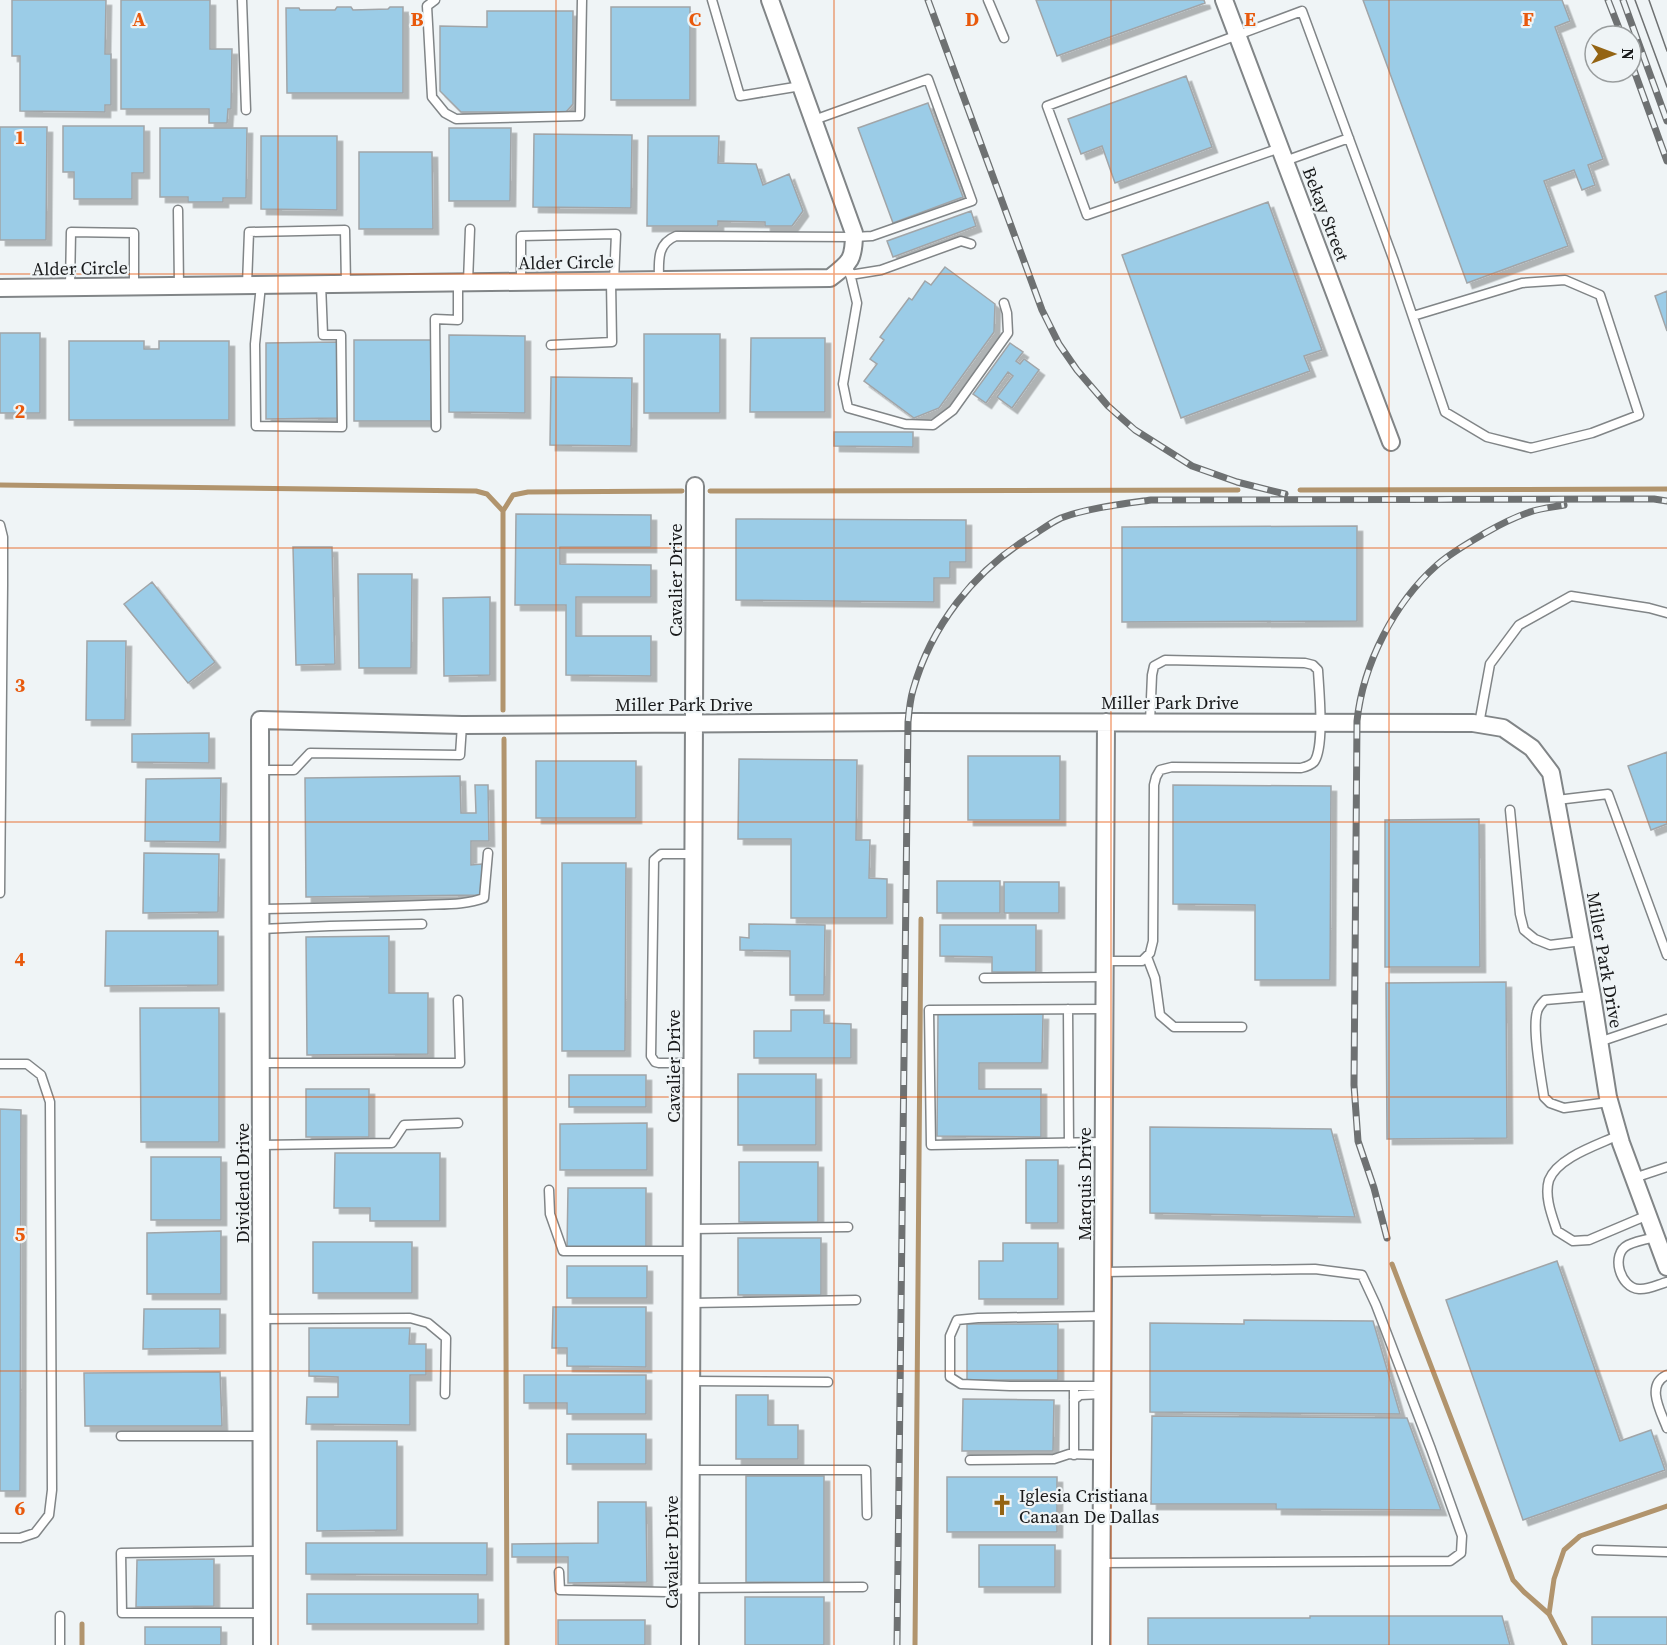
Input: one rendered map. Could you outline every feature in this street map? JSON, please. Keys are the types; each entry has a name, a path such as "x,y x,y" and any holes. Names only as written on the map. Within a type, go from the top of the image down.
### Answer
{"street":[{"path":"770,0 854,233 854,250 849,270"},
{"name":"Bekay Street","path":"1224,0 1391,442"},
{"name":"Alder Circle","path":"0,288 830,278 849,270"},
{"name":"Cavalier Drive","path":"690,1645 695,486"},
{"name":"Miller Park Drive","path":"260,720 462,725 1320,721 1479,724 1503,728 1532,748 1551,772 1609,1102 1667,1268"},
{"name":"Dividend Drive","path":"260,720 262,1645"},
{"name":"Marquis Drive","path":"1101,1645 1106,722"}],"lane":[{"path":"242,0 246,110"},
{"path":"435,0 427,6 432,97 445,113 456,119 580,116 582,0"},
{"path":"712,0 740,96 801,86"},
{"path":"988,0 1004,38"},
{"path":"1349,138 1282,155 1088,215 1047,106 1302,11 1349,138 1413,316 1445,412 1487,437 1531,448 1592,433 1639,415 1600,295 1565,280 1522,283 1413,316"},
{"path":"659,280 659,256 663,245 676,236 872,236 972,201 928,79 814,120"},
{"path":"178,210 180,286"},
{"path":"436,427 435,319 458,320 470,229"},
{"path":"321,284 323,335 341,335 342,427 256,426 254,285 249,232 345,230 346,284"},
{"path":"70,287 71,232 134,233 134,286"},
{"path":"521,282 521,236 616,234 612,280 612,342 551,345"},
{"path":"970,244 961,241 881,270 849,270 857,303 843,384 848,408 905,424 933,425 953,410 1008,333 1004,303"},
{"path":"0,525 3,537 3,585 0,893"},
{"path":"1479,724 1491,664 1519,625 1571,596 1667,613"},
{"path":"984,978 1105,969 1142,961 1147,957 1153,941 1154,786 1160,770 1172,767 1301,768 1308,766 1314,762 1318,750 1320,721 1318,670 1313,665 1305,663 1166,660 1154,666 1150,722"},
{"path":"261,770 294,770 310,753 460,755 462,725"},
{"path":"1557,800 1608,794 1667,956"},
{"path":"1510,810 1520,914 1524,930 1535,939 1550,945 1582,941"},
{"path":"261,909 401,906 479,900 484,898 486,890 488,854"},
{"path":"693,854 661,854 654,860 651,1056 659,1064 693,1063"},
{"path":"261,929 422,924"},
{"path":"1147,957 1155,978 1160,1015 1174,1027 1242,1027"},
{"path":"1592,996 1545,1000 1536,1012 1535,1028 1544,1096 1550,1102 1564,1108 1609,1102"},
{"path":"261,1064 460,1063 458,1000"},
{"path":"1068,1009 1069,1143"},
{"path":"1104,1009 929,1010 931,1145 1104,1142"},
{"path":"1599,1042 1667,1019"},
{"path":"0,1064 27,1064 41,1075 50,1102 52,1478 49,1515 35,1533 20,1538 0,1538"},
{"path":"261,1145 392,1143 404,1125 458,1123"},
{"path":"1619,1135 1575,1155 1558,1167 1550,1180 1548,1195 1557,1231 1573,1241 1589,1240 1648,1215"},
{"path":"1634,1178 1667,1167"},
{"path":"549,1190 550,1214 563,1251 692,1251"},
{"path":"692,1229 848,1227"},
{"path":"1656,1237 1626,1245 1620,1253 1618,1268 1624,1280 1636,1289 1641,1290 1667,1282"},
{"path":"1102,1563 1450,1561 1461,1553 1462,1536 1376,1305 1362,1275 1315,1269 1103,1272"},
{"path":"692,1303 856,1300"},
{"path":"1102,1390 1074,1386 961,1384 950,1377 950,1336 957,1320 978,1317 1103,1316"},
{"path":"261,1319 410,1318 428,1323 446,1338 446,1394"},
{"path":"1667,1375 1662,1377 1655,1396 1667,1428"},
{"path":"691,1381 828,1382"},
{"path":"1074,1386 1074,1455"},
{"path":"1074,1400 1080,1395 1102,1390"},
{"path":"121,1436 262,1436"},
{"path":"970,1460 1054,1459 1069,1455 1102,1455"},
{"path":"691,1470 866,1470 867,1515"},
{"path":"1597,1550 1667,1552"},
{"path":"262,1551 121,1553 122,1613 262,1612"},
{"path":"559,1572 560,1590 667,1592 690,1588 863,1587"},
{"path":"60,1616 60,1645"}],"building":[{"path":"12,0 106,0 105,54 111,54 111,105 105,105 105,112 20,111 20,56 12,56"},
{"path":"121,0 210,0 210,49 232,49 231,109 228,109 227,123 209,123 209,109 121,109"},
{"path":"1036,0 1204,0 1205,3 1057,56"},
{"path":"1363,0 1562,0 1570,21 1555,27 1603,159 1588,165 1595,185 1582,190 1574,170 1544,181 1568,246 1467,283"},
{"path":"337,7 351,7 353,10 403,7 403,93 287,93 286,8 335,10"},
{"path":"611,7 690,7 690,100 611,100"},
{"path":"487,11 573,11 573,104 566,112 461,112 440,91 440,26 487,27"},
{"path":"1186,76 1212,147 1115,183 1102,146 1081,154 1068,119"},
{"path":"928,103 963,197 893,223 858,128"},
{"path":"63,126 144,126 144,173 132,173 132,199 74,199 74,172 63,172"},
{"path":"0,127 47,127 46,240 0,240"},
{"path":"160,128 247,128 246,198 223,198 223,202 188,202 188,197 160,197"},
{"path":"449,128 511,128 510,201 449,201"},
{"path":"534,134 632,135 631,208 533,207"},
{"path":"261,136 337,136 337,210 261,209"},
{"path":"648,136 719,136 718,163 756,164 763,185 789,174 803,211 792,226 765,226 765,222 718,221 718,226 647,226"},
{"path":"359,152 432,152 433,229 359,229"},
{"path":"1268,202 1322,350 1304,356 1310,371 1181,418 1122,255"},
{"path":"971,211 976,226 893,257 887,241"},
{"path":"945,267 995,304 994,332 939,408 914,418 864,381 877,364 870,359 884,340 880,337 909,298 912,300 925,281 931,285"},
{"path":"1667,291 1667,331 1655,296"},
{"path":"0,333 40,333 40,413 0,413"},
{"path":"644,334 720,334 720,413 644,413"},
{"path":"449,335 525,336 525,413 449,412"},
{"path":"751,338 825,338 825,412 750,412"},
{"path":"354,340 431,340 431,421 354,421"},
{"path":"69,341 144,341 144,349 159,349 159,341 229,341 229,420 69,420"},
{"path":"338,342 338,418 266,419 266,343"},
{"path":"1010,343 1023,352 1016,361 1020,364 1024,359 1039,370 1012,408 997,397 1013,376 1008,372 986,403 973,394"},
{"path":"551,377 632,378 631,446 550,445"},
{"path":"834,432 913,432 913,447 834,446"},
{"path":"516,514 651,515 651,547 560,547 560,564 651,565 651,597 576,597 576,636 651,636 651,676 566,675 566,605 515,605"},
{"path":"736,519 966,520 966,562 950,562 950,578 934,578 934,602 736,600"},
{"path":"1357,526 1357,621 1122,622 1122,527"},
{"path":"293,547 332,547 335,664 296,665"},
{"path":"358,574 412,574 411,668 359,668"},
{"path":"152,582 215,662 188,683 124,604"},
{"path":"490,597 490,675 444,676 443,598"},
{"path":"87,641 126,641 125,720 86,720"},
{"path":"209,733 209,763 132,762 132,734"},
{"path":"1667,752 1667,824 1651,830 1628,766"},
{"path":"968,756 1060,756 1060,820 968,820"},
{"path":"739,759 857,760 856,840 870,840 869,878 887,879 887,918 791,918 791,839 738,839"},
{"path":"536,761 636,761 636,818 536,818"},
{"path":"460,776 461,813 476,813 475,785 488,785 489,841 471,841 471,865 482,864 482,895 306,897 305,778"},
{"path":"221,778 220,842 145,841 146,779"},
{"path":"1173,785 1331,786 1330,980 1255,980 1255,905 1173,904"},
{"path":"1479,819 1480,967 1385,967 1385,820"},
{"path":"144,853 219,854 218,912 143,913"},
{"path":"562,863 626,863 625,1051 562,1051"},
{"path":"937,881 1000,881 1000,913 937,913"},
{"path":"1004,882 1059,882 1059,913 1004,913"},
{"path":"749,924 825,925 824,995 790,995 790,951 740,950 740,937 749,938"},
{"path":"940,925 1036,925 1036,972 992,972 992,957 940,956"},
{"path":"106,931 218,931 218,985 105,986"},
{"path":"389,936 389,993 428,993 428,1054 307,1055 306,937"},
{"path":"1506,982 1507,1138 1387,1139 1386,983"},
{"path":"140,1008 219,1008 219,1142 141,1142"},
{"path":"791,1010 824,1010 824,1023 851,1024 851,1058 754,1058 754,1031 791,1031"},
{"path":"938,1014 1043,1014 1042,1063 979,1063 979,1089 1041,1089 1041,1137 937,1136"},
{"path":"738,1074 816,1074 816,1145 738,1145"},
{"path":"569,1075 646,1075 646,1107 569,1107"},
{"path":"306,1089 369,1089 369,1137 306,1137"},
{"path":"0,1109 21,1110 20,1491 0,1491"},
{"path":"647,1123 647,1170 560,1170 560,1124"},
{"path":"1150,1127 1331,1129 1355,1217 1150,1213"},
{"path":"335,1153 440,1153 440,1221 370,1221 370,1208 334,1208"},
{"path":"151,1157 221,1157 221,1220 151,1220"},
{"path":"1026,1160 1058,1160 1058,1223 1026,1223"},
{"path":"739,1162 818,1162 818,1222 739,1222"},
{"path":"568,1188 646,1188 646,1248 567,1248"},
{"path":"221,1231 221,1294 147,1294 147,1233"},
{"path":"738,1238 821,1238 821,1295 738,1295"},
{"path":"313,1242 412,1242 412,1293 313,1293"},
{"path":"1003,1243 1058,1243 1058,1299 979,1299 979,1261 1003,1261"},
{"path":"1557,1261 1620,1441 1651,1430 1665,1470 1523,1520 1446,1300"},
{"path":"567,1266 647,1266 647,1298 567,1298"},
{"path":"553,1307 646,1307 646,1367 567,1366 567,1348 552,1348"},
{"path":"144,1309 220,1309 220,1348 143,1349"},
{"path":"1244,1320 1373,1321 1400,1414 1150,1412 1150,1323 1244,1324"},
{"path":"967,1324 1058,1324 1058,1380 967,1380"},
{"path":"309,1328 410,1328 409,1344 426,1344 426,1375 410,1375 410,1425 306,1424 307,1397 338,1397 338,1377 309,1376"},
{"path":"220,1372 222,1426 85,1426 84,1373"},
{"path":"524,1375 646,1375 646,1414 567,1414 567,1403 524,1403"},
{"path":"736,1395 768,1395 768,1425 798,1425 798,1459 736,1459"},
{"path":"963,1399 1054,1400 1053,1451 962,1451"},
{"path":"1152,1416 1407,1418 1441,1510 1276,1509 1276,1504 1151,1504"},
{"path":"567,1434 646,1434 646,1464 567,1464"},
{"path":"317,1441 397,1441 397,1530 317,1531"},
{"path":"746,1476 824,1476 824,1583 746,1582"},
{"name":"Iglesia Cristiana Canaan De Dallas","path":"947,1477 1057,1477 1057,1532 947,1532"},
{"path":"598,1502 646,1502 647,1582 568,1583 568,1557 512,1557 512,1544 598,1543"},
{"path":"306,1543 487,1543 487,1575 306,1574"},
{"path":"979,1545 1055,1545 1055,1587 979,1587"},
{"path":"214,1559 214,1606 136,1607 137,1560"},
{"path":"307,1594 478,1594 478,1624 307,1624"},
{"path":"745,1597 824,1597 824,1645 745,1645"},
{"path":"1310,1616 1502,1616 1510,1645 1148,1645 1148,1618 1310,1618"},
{"path":"1592,1617 1667,1617 1667,1645 1592,1645"},
{"path":"558,1620 645,1620 645,1645 558,1645"},
{"path":"145,1627 221,1627 221,1645 145,1645"}],"waterway":[{"path":"0,485 476,491 487,494 503,511"},
{"path":"1300,490 1667,489"},
{"path":"710,491 1238,490"},
{"path":"503,710 503,511 513,495 528,492 682,491"},
{"path":"504,739 507,1645"},
{"path":"915,1645 921,919"},
{"path":"1392,1264 1513,1580 1549,1614"},
{"path":"1565,1645 1549,1614 1554,1579 1564,1550 1580,1536 1667,1506"},
{"path":"82,1624 82,1645"}],"tram line":[{"path":"1635,0 1667,87"},
{"path":"1649,0 1667,51"}],"railway":[{"path":"928,0 1042,310 1059,344 1077,370 1108,406 1135,430 1192,466 1237,482 1285,494"},
{"path":"1608,0 1617,24"},
{"path":"1623,0 1667,121"},
{"path":"1639,84 1667,161"},
{"path":"897,1645 908,722 912,694 921,666 943,622 973,583 1010,551 1061,518 1105,507 1151,500 1654,499 1667,501"},
{"path":"1387,1238 1374,1188 1358,1141 1354,1085 1357,721 1360,699 1383,636 1394,616 1421,580 1437,565 1468,543 1509,520 1533,511 1564,505"}],"place":[{"name":"Iglesia Cristiana Canaan De Dallas","path":"1002,1505"}]}
